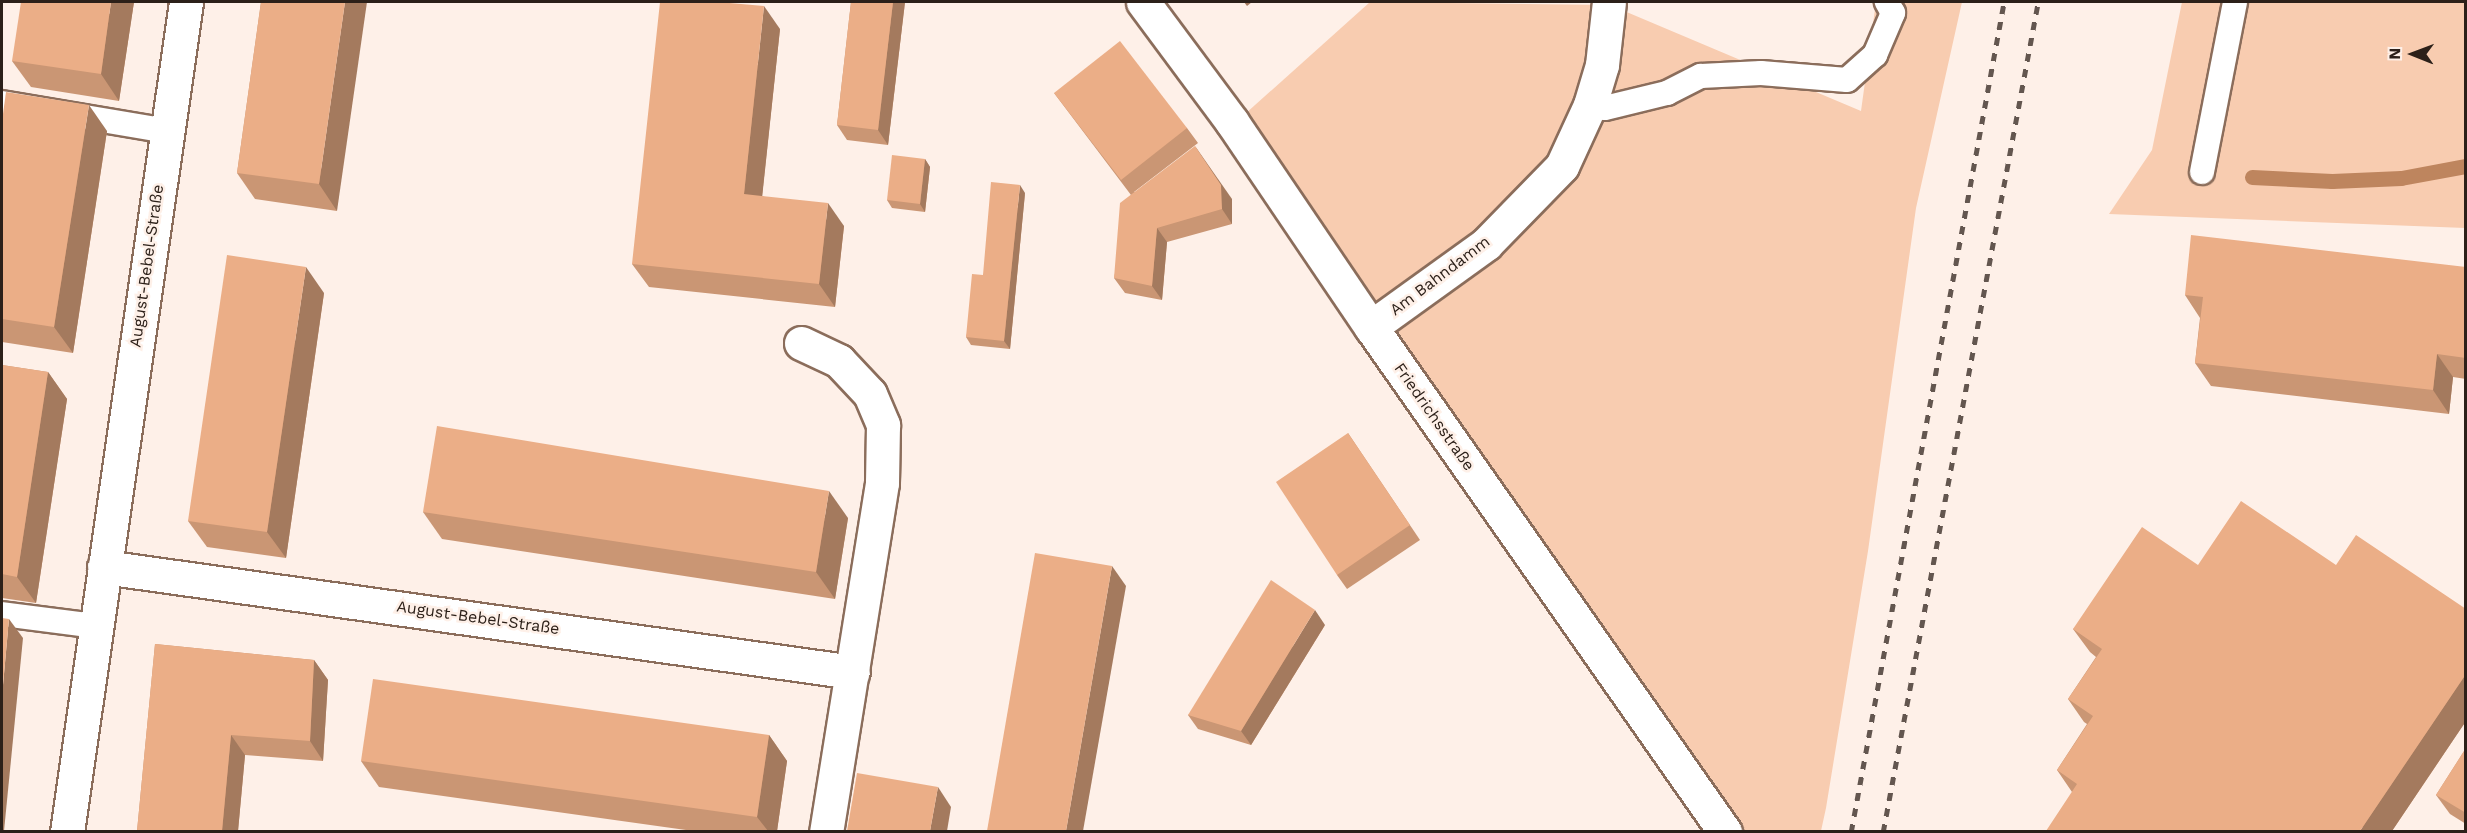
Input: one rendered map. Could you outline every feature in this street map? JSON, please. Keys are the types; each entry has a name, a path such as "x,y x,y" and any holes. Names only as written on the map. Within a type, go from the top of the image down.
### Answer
{"street":[{"name":"August-Bebel-Straße","path":"67,831 186,2"},
{"name":"Friedrichsstraße","path":"1143,2 1232,122 1371,327 1725,831"},
{"name":"Am Bahndamm","path":"1371,327 1486,244 1562,166 1590,105 1602,65 1609,2"},
{"path":"801,343 839,360 870,394 883,424 882,483 826,831"},
{"name":"August-Bebel-Straße","path":"104,567 852,672"}],"lane":[{"path":"1590,105 1605,108 1667,93 1701,76 1761,73 1847,80 1875,55 1893,13 1887,2"},
{"path":"2202,172 2235,2"},
{"path":"2,103 167,131"},
{"path":"2,614 96,626"}],"shaded area":[{"path":"1370,2 1608,5 1560,165 1371,325 1235,123"},
{"path":"1876,2 1962,2 1916,208 1868,551 1826,808 1821,831 1728,831 1374,328 1564,167 1610,5 1861,111"},
{"path":"2182,2 2465,2 2465,228 2109,214 2152,150"}],"building":[{"path":"21,2 111,2 101,74 12,61"},
{"path":"261,2 345,2 319,184 237,173"},
{"path":"660,2 718,2 764,6 744,194 828,203 819,284 632,264"},
{"path":"851,2 893,2 878,130 837,125"},
{"path":"1120,41 1187,128 1121,180 1054,93"},
{"path":"6,92 89,105 54,327 2,319 2,121"},
{"path":"1195,146 1221,185 1222,209 1157,228 1152,286 1114,278 1120,203"},
{"path":"892,155 925,159 920,204 887,200"},
{"path":"991,182 1020,185 1004,341 966,337 972,274 983,275"},
{"path":"2191,235 2466,267 2466,358 2437,354 2433,390 2195,363 2203,297 2185,295"},
{"path":"227,255 306,267 267,532 188,521"},
{"path":"2,365 48,372 17,577 2,574"},
{"path":"437,426 829,491 816,572 423,512"},
{"path":"1348,433 1410,525 1337,575 1276,482"},
{"path":"2241,501 2336,565 2356,535 2466,609 2466,674 2360,831 2046,831 2077,784 2057,770 2093,716 2068,699 2102,649 2073,629 2142,527 2198,565"},
{"path":"1035,553 1112,566 1066,831 987,831"},
{"path":"1271,580 1315,610 1241,731 1188,715"},
{"path":"2,618 9,619 2,696"},
{"path":"155,644 314,660 310,741 231,735 222,831 137,831"},
{"path":"373,679 769,735 757,817 361,761"},
{"path":"2466,748 2466,813 2436,795"},
{"path":"857,773 938,787 930,831 847,831"}],"waterway":[{"path":"2252,177 2332,181 2401,178 2466,166"}],"railway":[{"path":"1851,832 2004,2"},
{"path":"1883,832 2038,2"}]}
